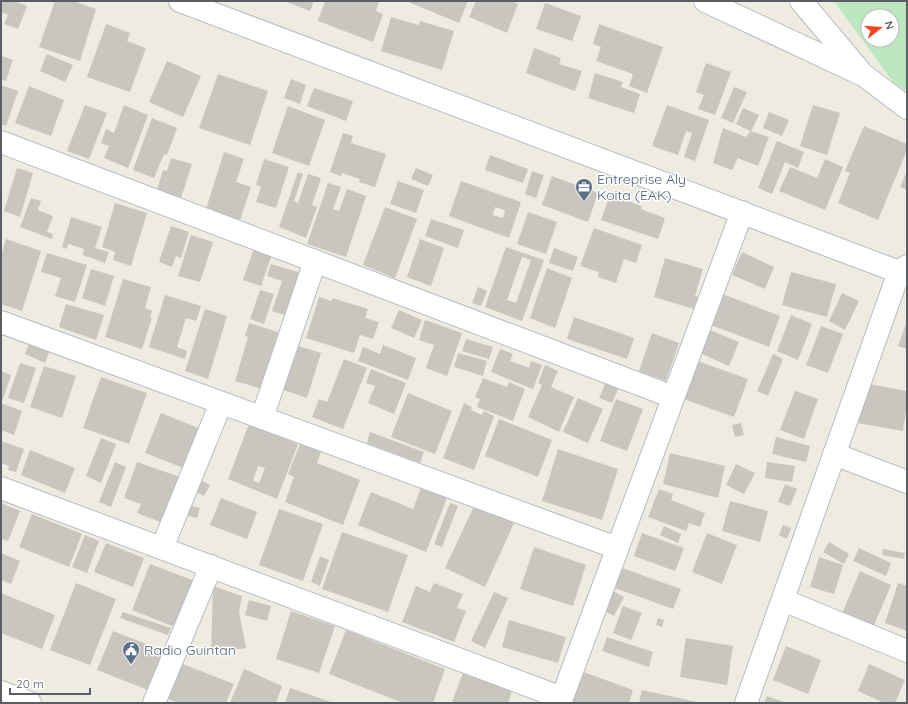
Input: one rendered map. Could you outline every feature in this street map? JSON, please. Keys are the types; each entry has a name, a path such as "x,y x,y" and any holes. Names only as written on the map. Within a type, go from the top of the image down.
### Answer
{"street":[{"path":"180,1 742,212 904,271 834,454 746,703"},
{"path":"705,1 865,76 907,108"},
{"path":"801,1 865,76"},
{"path":"1,142 673,397"},
{"path":"1,488 562,698 742,212"},
{"path":"262,418 315,261"},
{"path":"1,322 617,548"},
{"path":"162,548 221,403"},
{"path":"834,454 907,482"},
{"path":"154,703 211,566"},
{"path":"782,600 907,651"},
{"path":"1,692 30,703"}],"green space":[{"path":"834,1 907,1 907,92 893,82 868,48 900,48 900,8 860,8 860,37"}],"building":[{"path":"1,1 15,1 27,6 18,29 4,24 8,15 1,12"},
{"path":"55,1 73,1 96,9 80,61 39,47"},
{"path":"284,1 314,1 310,11"},
{"path":"325,1 379,1 376,11 383,14 373,42 318,21"},
{"path":"406,1 468,1 459,23"},
{"path":"476,1 511,1 518,4 507,33 469,17"},
{"path":"545,3 581,16 572,41 536,29"},
{"path":"391,17 419,25 420,21 454,31 442,70 381,51"},
{"path":"106,24 130,33 127,41 146,48 130,92 87,77"},
{"path":"599,24 663,47 647,93 629,86 633,74 596,61 601,47 593,44"},
{"path":"534,48 561,58 559,64 582,71 575,91 526,73"},
{"path":"47,54 73,65 65,82 40,71"},
{"path":"1,56 13,60 6,81 1,79"},
{"path":"167,61 201,76 183,117 149,102"},
{"path":"706,63 731,72 715,115 698,109 704,95 696,92"},
{"path":"595,73 623,82 621,87 640,94 634,113 588,98"},
{"path":"218,74 268,91 250,145 199,128"},
{"path":"291,79 306,85 300,104 284,98"},
{"path":"1,85 18,91 6,126 1,124"},
{"path":"29,86 64,100 51,136 15,123"},
{"path":"734,87 747,92 733,123 721,118"},
{"path":"314,88 353,101 346,121 307,106"},
{"path":"85,105 107,113 89,159 67,151"},
{"path":"124,105 148,115 128,168 104,158 109,146 101,143 106,129 114,133"},
{"path":"667,105 709,120 695,161 684,157 692,133 686,131 678,155 652,146"},
{"path":"813,105 840,113 827,155 800,146"},
{"path":"288,106 325,120 309,166 272,153"},
{"path":"743,108 759,115 752,130 750,131 736,124"},
{"path":"769,112 789,120 782,136 763,128"},
{"path":"152,118 177,128 167,155 164,154 154,178 133,170"},
{"path":"864,126 907,144 907,150 878,220 838,203 850,173 845,171"},
{"path":"723,128 746,137 750,131 769,137 758,166 738,158 732,170 713,163"},
{"path":"343,133 353,136 351,143 386,154 375,187 359,182 360,179 342,173 341,176 330,172"},
{"path":"777,141 804,152 798,168 785,162 772,194 758,188"},
{"path":"224,152 244,159 236,182 251,187 240,220 206,209"},
{"path":"490,155 528,169 523,183 485,170"},
{"path":"171,158 192,164 181,198 157,190 163,170 167,171"},
{"path":"264,159 289,167 276,208 256,202 261,187 256,185"},
{"path":"825,159 843,167 825,210 779,191 790,167 817,178"},
{"path":"17,168 33,173 20,217 4,211"},
{"path":"416,168 433,175 428,186 411,179"},
{"path":"532,171 544,175 536,198 525,194"},
{"path":"907,171 907,190 900,187"},
{"path":"298,172 303,174 294,201 298,203 308,174 321,178 312,205 317,207 306,238 279,227"},
{"path":"552,176 598,193 588,222 542,205"},
{"path":"398,181 424,190 416,213 390,204"},
{"path":"461,181 521,202 509,238 449,216","holes":["495,207 505,210 503,218 493,215"]},
{"path":"328,183 341,187 333,209 339,211 347,189 366,196 346,257 307,244"},
{"path":"610,194 642,206 641,209 665,218 658,239 601,220"},
{"path":"31,198 41,201 38,210 53,216 47,232 53,234 52,239 20,227"},
{"path":"115,203 147,213 131,266 113,260 115,252 102,247"},
{"path":"385,207 417,219 395,278 363,265"},
{"path":"528,212 557,222 546,254 517,244"},
{"path":"71,217 102,227 95,248 109,252 105,263 83,255 84,249 68,244 67,249 62,247"},
{"path":"431,219 464,230 458,248 425,236"},
{"path":"171,226 189,232 181,258 176,256 172,267 159,262"},
{"path":"594,228 642,245 636,263 624,259 616,283 598,277 599,272 580,266"},
{"path":"191,235 213,242 200,282 178,276"},
{"path":"6,239 41,251 22,311 1,304 1,256"},
{"path":"420,239 444,248 431,286 407,277"},
{"path":"506,247 544,260 522,321 485,307","holes":["522,257 531,260 516,303 507,300"]},
{"path":"254,248 272,254 261,286 243,280"},
{"path":"554,248 578,257 573,271 549,263"},
{"path":"742,252 774,267 765,289 732,275"},
{"path":"47,253 87,265 75,302 55,296 61,278 41,272"},
{"path":"665,258 703,269 695,296 701,298 697,310 654,297"},
{"path":"271,264 305,274 291,317 272,311 282,281 267,276"},
{"path":"547,268 572,278 555,328 530,318"},
{"path":"91,269 114,276 105,306 82,298"},
{"path":"791,272 836,284 827,317 782,305"},
{"path":"123,279 151,287 145,308 152,311 150,318 152,318 142,349 105,337"},
{"path":"478,287 487,291 481,306 472,303"},
{"path":"260,290 274,294 264,324 250,319"},
{"path":"720,293 780,316 769,347 708,324"},
{"path":"842,293 859,301 845,330 829,321"},
{"path":"165,295 201,306 196,321 186,318 177,347 187,351 185,359 149,347"},
{"path":"319,297 332,301 332,298 368,309 365,318 379,322 373,339 360,335 354,353 306,338"},
{"path":"66,304 104,315 96,340 59,327"},
{"path":"205,309 227,316 208,379 185,371"},
{"path":"399,310 422,320 414,338 391,328"},
{"path":"791,315 812,324 798,360 777,351"},
{"path":"574,317 634,338 627,359 567,339"},
{"path":"425,320 462,333 447,376 426,368 434,345 419,340"},
{"path":"907,321 907,349 898,346"},
{"path":"249,323 284,334 266,390 235,381 248,337 245,336"},
{"path":"821,326 843,334 828,373 806,365"},
{"path":"710,330 739,342 729,366 700,353"},
{"path":"652,333 679,343 666,381 639,371"},
{"path":"466,339 493,347 489,359 462,351"},
{"path":"31,340 51,348 45,363 25,354"},
{"path":"295,345 321,353 307,398 281,389"},
{"path":"383,345 416,358 408,380 358,361 363,347 380,354"},
{"path":"500,349 513,354 510,361 529,368 531,361 542,365 533,389 491,372"},
{"path":"458,353 487,361 483,376 454,367"},
{"path":"773,354 783,359 768,396 757,391"},
{"path":"344,359 367,368 343,429 312,417 319,399 327,402"},
{"path":"692,359 748,379 734,417 678,397"},
{"path":"20,363 36,368 24,403 8,398"},
{"path":"545,365 558,371 551,387 574,397 559,432 528,417 542,385 538,383"},
{"path":"44,366 76,376 62,418 30,407"},
{"path":"371,369 406,383 394,414 368,403 375,386 366,383"},
{"path":"1,371 11,375 3,399 1,399"},
{"path":"101,377 147,393 129,444 83,428"},
{"path":"483,378 507,387 509,382 525,389 513,421 477,407 480,399 475,397"},
{"path":"606,382 619,387 612,403 599,398"},
{"path":"863,383 907,391 907,405 903,431 857,423"},
{"path":"795,391 818,399 804,439 780,430"},
{"path":"408,393 452,411 435,454 391,437"},
{"path":"578,398 603,409 588,443 563,432"},
{"path":"616,399 643,409 627,451 600,441"},
{"path":"1,403 22,411 14,435 1,430"},
{"path":"464,403 472,407 471,410 482,415 484,411 494,416 474,470 443,458"},
{"path":"161,413 201,429 186,469 145,453"},
{"path":"499,419 552,440 538,477 485,456"},
{"path":"741,423 744,435 735,437 732,425"},
{"path":"249,424 298,444 277,499 228,479","holes":["258,466 265,468 259,483 253,481"]},
{"path":"370,432 424,452 420,463 367,443"},
{"path":"776,437 810,446 806,462 772,454"},
{"path":"101,438 116,444 101,483 86,476"},
{"path":"1,441 24,449 16,472 8,470 9,466 1,463"},
{"path":"300,444 321,452 317,463 360,480 343,525 285,502 294,477 288,474"},
{"path":"558,449 618,469 602,520 542,501"},
{"path":"30,450 75,468 65,493 21,475"},
{"path":"670,453 725,466 718,498 663,484"},
{"path":"115,462 126,467 111,507 99,502"},
{"path":"137,462 180,477 163,523 137,513 141,504 124,498"},
{"path":"767,462 795,466 792,482 765,478"},
{"path":"736,464 755,473 744,494 726,485"},
{"path":"199,479 210,485 204,496 194,491"},
{"path":"785,484 797,489 790,506 778,502"},
{"path":"421,488 447,498 426,552 358,525 371,492 413,509"},
{"path":"659,489 673,494 671,500 705,513 700,527 689,523 686,531 648,517"},
{"path":"221,498 257,512 247,539 210,525"},
{"path":"730,501 768,511 760,542 722,531"},
{"path":"1,503 20,511 8,541 1,539"},
{"path":"450,503 458,506 442,547 434,544"},
{"path":"475,504 514,523 485,587 445,568"},
{"path":"189,505 200,508 197,518 185,515"},
{"path":"279,509 323,524 303,581 259,565"},
{"path":"32,514 82,534 69,567 19,547"},
{"path":"783,525 791,528 787,539 779,535"},
{"path":"664,526 681,534 678,543 660,535"},
{"path":"342,532 408,555 388,612 322,589"},
{"path":"642,533 684,548 675,571 634,556"},
{"path":"707,533 737,545 722,584 692,572"},
{"path":"85,535 99,541 87,573 72,567"},
{"path":"829,542 849,554 844,564 823,552"},
{"path":"106,543 144,558 133,587 94,572"},
{"path":"534,547 586,565 573,606 520,589"},
{"path":"859,548 891,563 886,576 853,561"},
{"path":"883,549 905,553 904,559 882,555"},
{"path":"1,553 20,561 11,584 1,580"},
{"path":"320,556 329,560 320,586 311,582"},
{"path":"819,557 843,565 834,594 810,587"},
{"path":"150,564 200,583 182,630 132,610"},
{"path":"619,567 681,589 673,609 612,587"},
{"path":"860,571 891,585 870,635 839,621"},
{"path":"76,583 116,599 90,665 50,650"},
{"path":"434,583 463,594 457,608 466,611 454,642 402,622 416,586 430,592"},
{"path":"898,583 907,586 907,631 885,623"},
{"path":"213,586 242,596 239,612 246,648 211,653"},
{"path":"611,590 624,597 614,616 601,609"},
{"path":"494,592 508,598 485,648 471,641"},
{"path":"1,593 55,615 42,649 1,633"},
{"path":"249,600 271,606 267,621 245,615"},
{"path":"623,606 642,613 631,640 613,633"},
{"path":"291,611 335,626 319,673 276,659"},
{"path":"123,612 171,628 168,635 120,618"},
{"path":"658,618 664,620 662,627 656,625"},
{"path":"509,620 566,637 558,663 502,647"},
{"path":"346,630 445,669 433,703 403,703 329,674"},
{"path":"113,631 169,653 153,692 97,670"},
{"path":"607,637 653,652 649,667 602,651"},
{"path":"686,638 733,646 727,685 680,677"},
{"path":"786,646 821,660 808,694 773,680"},
{"path":"180,663 234,684 226,703 178,703 166,698"},
{"path":"869,664 905,680 895,703 884,703 858,691"},
{"path":"244,669 282,686 276,703 230,703"},
{"path":"581,671 633,690 629,703 569,703"},
{"path":"463,673 512,691 508,703 452,702"},
{"path":"290,688 334,703 285,703"},
{"path":"642,690 697,702 697,703 639,703"},
{"path":"767,696 787,703 764,703"}],"place":[{"name":"Entreprise Aly Koita (EAK)","path":"584,202"},
{"name":"Radio Guintan","path":"131,665"}]}
